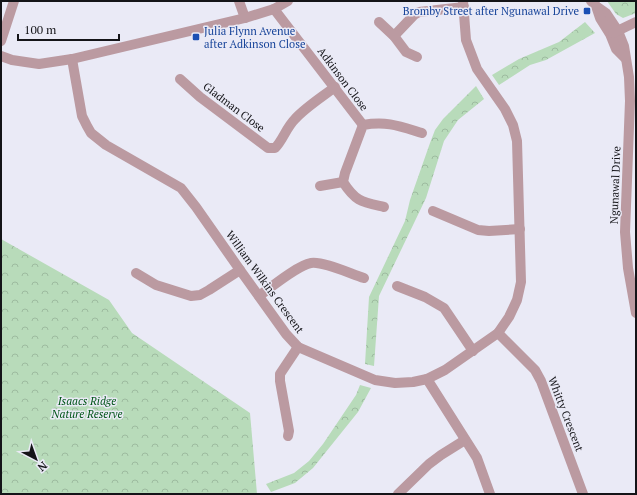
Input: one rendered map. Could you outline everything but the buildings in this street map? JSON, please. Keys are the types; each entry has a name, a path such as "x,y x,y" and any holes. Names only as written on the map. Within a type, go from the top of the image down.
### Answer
{"street":[{"path":"1,41 14,1"},
{"path":"240,1 245,18"},
{"path":"1,56 12,60 39,64 72,59 245,18 274,9 288,1"},
{"name":"Ngunawal Drive","path":"593,3 624,46 629,77 630,101 625,232 628,268 636,313"},
{"path":"394,36 414,15 419,12 463,4"},
{"name":"William Wilkins Crescent","path":"72,59 82,116 91,133 106,145 181,188 286,334 298,347 375,380 395,383 413,382 427,379 444,370 498,333 510,317 517,300 520,282 518,141 513,125 477,69 466,40 463,4"},
{"name":"Adkinson Close","path":"274,9 363,125"},
{"path":"379,22 394,36 406,52 417,57"},
{"path":"614,33 636,22"},
{"name":"Gladman Close","path":"180,79 200,97 275,152 289,126 296,118 335,87"},
{"name":"Adkinson Close","path":"363,125 378,122 393,124 422,133"},
{"name":"Adkinson Close","path":"343,182 363,125"},
{"path":"320,186 343,182 350,192 360,201 384,206"},
{"path":"433,211 478,230 489,231 520,229"},
{"path":"259,296 302,266 311,263 321,263 364,278"},
{"path":"136,273 156,285 191,296 200,295 240,270"},
{"path":"397,286 425,297 444,308 473,351"},
{"name":"Whitty Crescent","path":"498,333 535,370 541,381 583,494"},
{"path":"288,436 289,431 280,374 298,347"},
{"path":"427,379 477,458 490,494"},
{"path":"398,494 429,464 465,440"}],"green space":[{"path":"607,1 636,1 636,13 623,18 616,14"},
{"path":"585,22 595,33 546,60 530,65 499,85 492,75 519,59 559,42"},
{"path":"476,86 484,99 458,120 444,141 426,198 379,296 374,366 365,364 369,297 405,221 410,200 435,130 443,119"},
{"name":"Isaacs Ridge Nature Reserve","path":"1,239 109,300 132,333 250,413 257,494 1,494"},
{"path":"360,385 371,388 358,412 313,468 295,483 271,492 266,484 294,473 309,461 323,444 356,395"}],"place":[{"name":"Bromby Street after Ngunawal Drive","path":"587,11"},
{"name":"Julia Flynn Avenue after Adkinson Close","path":"196,37"}]}
